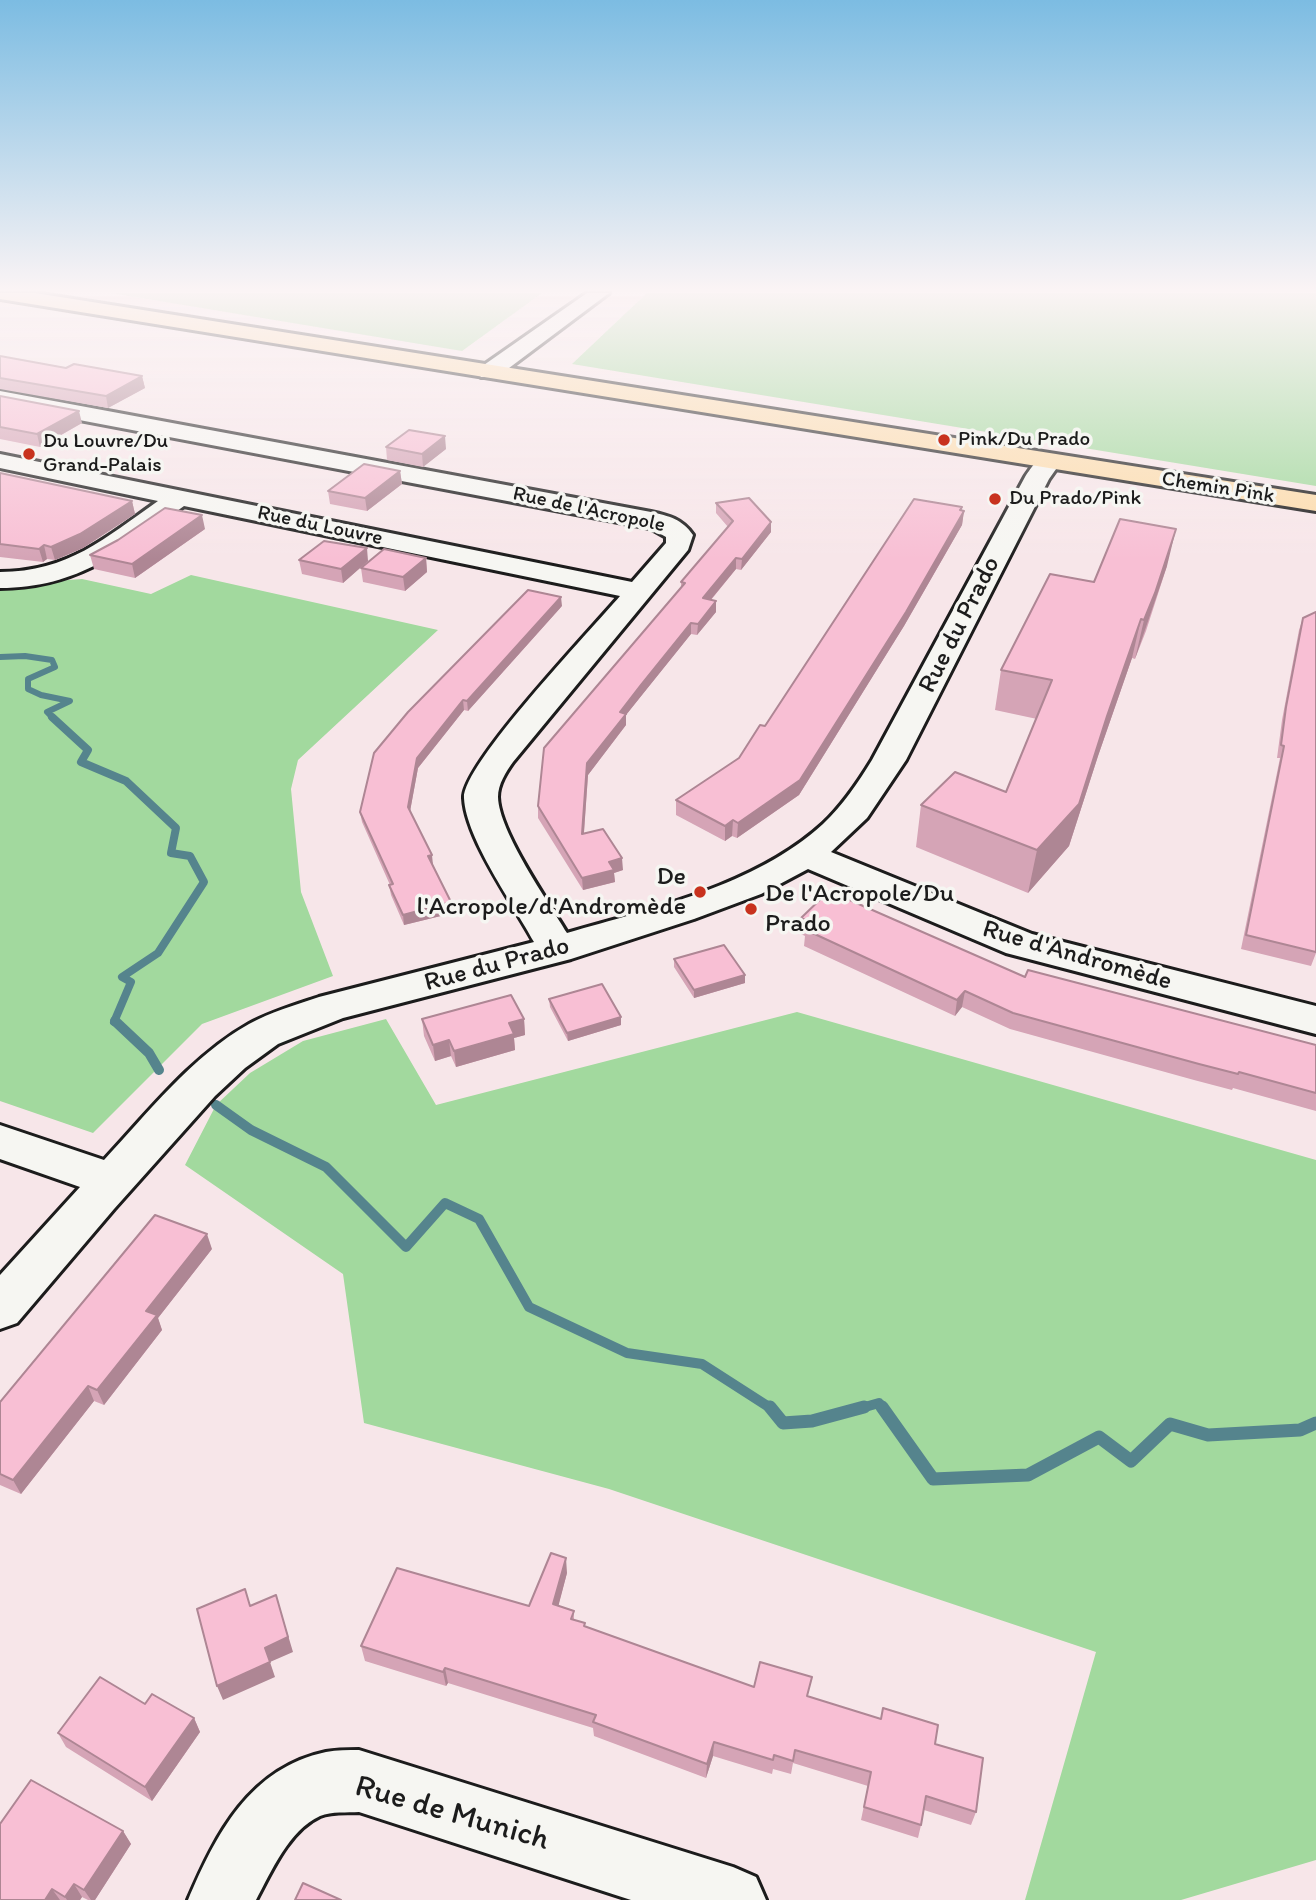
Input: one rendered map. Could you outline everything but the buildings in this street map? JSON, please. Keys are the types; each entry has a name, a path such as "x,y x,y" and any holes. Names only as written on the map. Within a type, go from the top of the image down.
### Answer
{"main road":[{"name":"Chemin Pink","path":"549,382 1316,503"}],"street":[{"name":"Rue de l'Acropole","path":"0,398 667,524 680,536 679,544 501,755 491,769 481,796 488,823 557,950"},
{"name":"Rue du Louvre","path":"0,461 639,592"},
{"name":"Rue du Prado","path":"0,1309 112,1180 207,1078 246,1045 281,1025 324,1011 557,950 701,905 775,873 806,855 836,831 877,780 1037,477 1049,462"},
{"path":"0,580 34,581 69,571 180,496"},
{"name":"Rue d'Andromède","path":"806,855 1020,944 1316,1020"},
{"path":"0,1142 112,1180"},
{"name":"Rue de Munich","path":"221,1900 268,1819 292,1796 324,1783 359,1781 733,1900"}],"green space":[{"path":"680,382 1316,382 1316,486"},
{"path":"191,575 438,630 298,760 291,789 301,892 333,976 202,1024 93,1133 0,1101 0,585 82,579 151,594"},
{"path":"797,1012 1316,1160 1316,1860 1181,1900 1025,1900 1096,1652 609,1489 364,1423 343,1274 185,1165 216,1105 250,1073 303,1041 386,1019 436,1105"}],"waterway":[{"path":"0,657 25,656 52,660 55,667 28,679 28,689 41,695 70,701 47,712 52,717"},
{"path":"52,717 88,750 81,762 126,781 176,828 171,853 190,856 204,882 158,953 122,977 131,982 114,1022"},
{"path":"115,1021 149,1053 159,1070"},
{"path":"216,1105 251,1130 326,1167 406,1247 445,1203 479,1219 529,1307 627,1353 702,1364 771,1408"},
{"path":"858,1409 879,1403 883,1409"},
{"path":"771,1408 783,1423 812,1421 864,1407"},
{"path":"882,1407 933,1479 1028,1475 1099,1437 1131,1461 1170,1424 1208,1435 1300,1430 1316,1423"}],"place":[{"name":"Pink/Du Prado","path":"944,440"},
{"name":"Du Louvre/Du Grand-Palais","path":"29,454"},
{"name":"Du Prado/Pink","path":"995,499"},
{"name":"De l'Acropole/d'Andromède","path":"700,892"},
{"name":"De l'Acropole/Du Prado","path":"751,909"}]}
